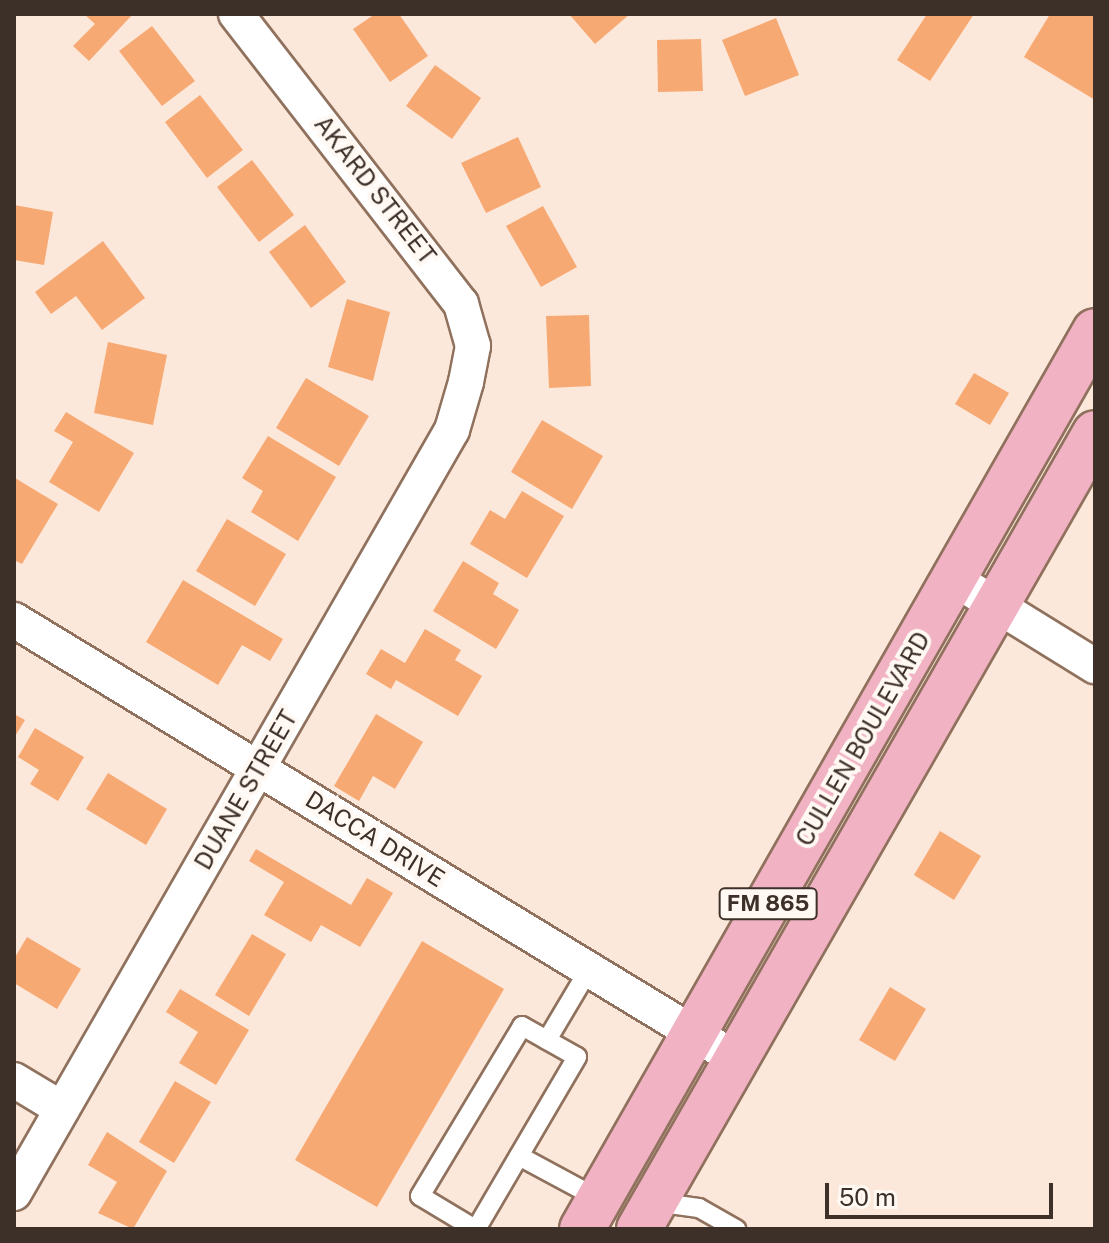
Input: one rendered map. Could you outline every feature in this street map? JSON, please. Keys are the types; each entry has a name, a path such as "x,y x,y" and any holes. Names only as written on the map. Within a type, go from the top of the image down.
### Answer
{"main road":[{"name":"CULLEN BOULEVARD","path":"590,1214 1095,331"},
{"name":"FM 865","path":"647,1215 1095,433"}],"street":[{"name":"AKARD STREET","path":"236,14 461,304 473,346 466,382"},
{"name":"DUANE STREET","path":"14,1193 452,430 466,382"},
{"path":"954,579 1095,666"},
{"name":"DACCA DRIVE","path":"14,620 736,1059"},
{"path":"14,1080 62,1109"}],"lane":[{"path":"547,1040 588,971"},
{"path":"522,1026 577,1057 519,1156 475,1229 420,1196 522,1026"},
{"path":"519,1156 590,1214"},
{"path":"647,1215 699,1208 736,1229"}],"building":[{"path":"84,14 133,14 89,61 73,46 95,24"},
{"path":"375,14 399,14 428,56 390,82 353,29"},
{"path":"569,14 630,14 595,44"},
{"path":"927,14 974,14 930,81 897,60"},
{"path":"1050,14 1095,14 1095,100 1024,57"},
{"path":"776,18 799,75 745,96 722,40"},
{"path":"152,26 195,81 162,106 119,51"},
{"path":"701,39 703,91 658,92 657,40"},
{"path":"435,65 481,98 452,139 406,106"},
{"path":"200,95 243,150 207,178 165,122"},
{"path":"518,137 541,187 486,213 461,163"},
{"path":"252,160 294,215 259,242 217,187"},
{"path":"14,205 53,212 44,265 14,260"},
{"path":"543,206 577,267 541,287 506,226"},
{"path":"305,225 346,282 311,308 269,252"},
{"path":"103,241 145,298 102,330 76,296 51,314 35,292"},
{"path":"347,299 390,312 373,381 328,367"},
{"path":"589,315 591,386 549,388 546,316"},
{"path":"108,342 167,355 153,425 94,413"},
{"path":"974,373 1009,393 990,425 955,404"},
{"path":"306,378 369,416 339,466 276,428"},
{"path":"66,412 134,453 99,512 49,482 73,442 54,431"},
{"path":"542,420 603,456 572,509 511,472"},
{"path":"268,436 336,477 298,541 251,512 263,491 242,478"},
{"path":"15,478 58,504 22,564 14,560"},
{"path":"522,491 564,516 527,578 470,544 490,510 505,519"},
{"path":"227,519 286,554 255,606 196,571"},
{"path":"463,561 499,583 493,594 519,610 496,649 433,611"},
{"path":"183,580 283,639 270,661 242,645 218,685 146,642"},
{"path":"425,629 461,650 455,660 482,676 458,716 396,680 391,689 366,674 381,649 405,663"},
{"path":"14,714 25,720 14,738"},
{"path":"376,714 423,742 395,789 373,776 359,801 334,786"},
{"path":"35,728 84,757 58,801 30,784 39,770 18,757"},
{"path":"108,773 167,809 146,845 86,809"},
{"path":"940,831 981,856 954,900 914,875"},
{"path":"256,849 351,905 367,878 393,893 360,947 321,925 311,942 264,915 284,882 249,861"},
{"path":"252,934 286,954 249,1016 215,995"},
{"path":"27,937 81,969 57,1009 14,983 14,959"},
{"path":"422,941 504,989 377,1207 295,1160"},
{"path":"890,987 926,1009 895,1061 859,1040"},
{"path":"180,989 249,1030 216,1085 179,1063 198,1032 166,1012"},
{"path":"175,1081 211,1102 174,1163 139,1142"},
{"path":"107,1132 167,1171 133,1229 98,1213 117,1182 88,1165"}]}
